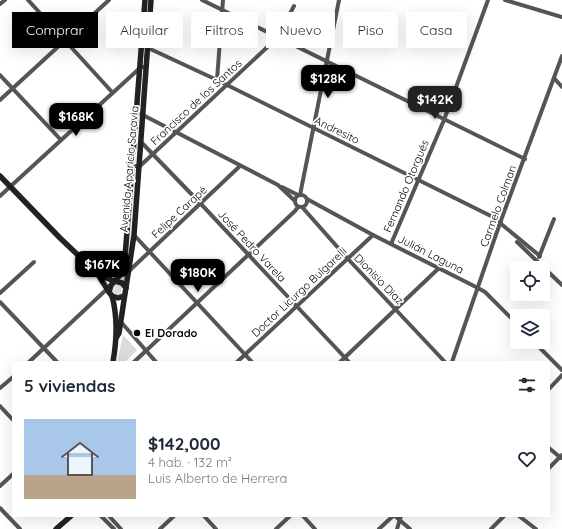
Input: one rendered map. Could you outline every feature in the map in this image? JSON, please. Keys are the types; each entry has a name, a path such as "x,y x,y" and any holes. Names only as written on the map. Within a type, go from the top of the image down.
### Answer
{"street":[{"path":"0,4 5,0"},
{"path":"28,0 39,12"},
{"path":"96,12 109,0"},
{"name":"Avenida Aparicio Saravia","path":"144,12 145,0"},
{"name":"Avenida Aparicio Saravia","path":"150,12 151,0"},
{"path":"202,0 266,32"},
{"path":"217,80 223,0"},
{"path":"294,201 299,195 314,128 339,0"},
{"name":"Fernando Otorgués","path":"391,244 444,120 488,0"},
{"path":"505,0 562,17"},
{"name":"Francisco de los Santos","path":"291,12 294,6"},
{"path":"0,100 57,48"},
{"path":"71,48 112,92"},
{"name":"Avenida Aparicio Saravia","path":"115,281 124,270 133,166 140,114 143,67 142,48"},
{"name":"Avenida Aparicio Saravia","path":"143,67 148,48"},
{"name":"Andresito","path":"150,48 501,222 540,256"},
{"name":"Francisco de los Santos","path":"140,166 267,48"},
{"path":"298,48 525,159"},
{"name":"Carmelo Colman","path":"452,361 501,222 562,56"},
{"path":"0,196 112,92 143,67"},
{"path":"0,74 61,140"},
{"path":"554,78 562,87"},
{"path":"135,361 295,211 306,205 307,199 304,196 299,195 240,166 140,114"},
{"name":"Avenida Aparicio Saravia","path":"116,338 119,333 134,235 142,143 140,114"},
{"name":"José Pedro Varela","path":"142,143 347,361"},
{"path":"133,166 140,166"},
{"name":"Felipe Carapé","path":"129,270 240,166"},
{"path":"0,176 60,238 99,275 109,292 118,298 124,296"},
{"path":"278,185 300,207"},
{"name":"Julián Laguna","path":"307,199 373,235 485,292 510,317"},
{"name":"Dionisio Diaz","path":"300,207 444,361"},
{"path":"517,242 538,261 554,219"},
{"path":"134,235 251,361"},
{"name":"Doctor Licurgo Bulgarelli","path":"238,361 373,235"},
{"path":"0,293 34,262"},
{"path":"341,361 439,268"},
{"path":"550,273 562,285"},
{"path":"99,275 122,283 126,288"},
{"path":"30,361 99,297 109,292 111,285 115,281"},
{"name":"Avenida Aparicio Saravia","path":"109,292 117,319 113,361"},
{"path":"0,302 56,361"},
{"path":"120,322 155,361"},
{"path":"541,349 562,370"},
{"path":"550,388 562,375"},
{"path":"0,388 12,378"},
{"path":"0,406 12,419"},
{"path":"550,449 561,457 550,467"},
{"path":"0,486 12,475"},
{"path":"0,508 20,529"},
{"path":"56,529 70,517"},
{"path":"103,517 114,529"},
{"path":"110,517 122,529"},
{"path":"160,529 173,517"},
{"path":"205,517 216,529"},
{"path":"276,529 289,517"},
{"path":"304,517 315,529"},
{"path":"379,529 393,517"},
{"path":"491,529 503,517"},
{"path":"520,517 536,529"},
{"path":"397,529 401,518"},
{"path":"401,518 410,529"}],"shaded area":[{"path":"135,180 125,284 118,280 126,271"},
{"path":"116,283 121,284 121,296 116,296 112,290"},
{"path":"123,335 137,350 126,361 117,361"}],"place":[{"name":"El Dorado","path":"137,333"}]}
